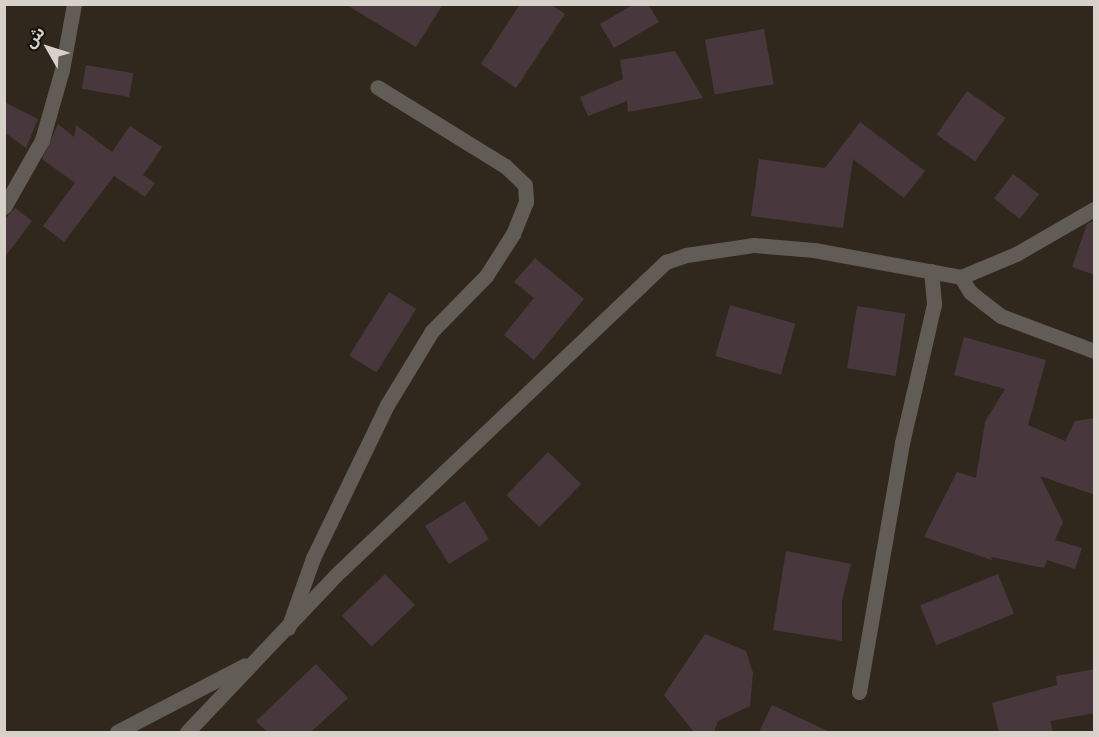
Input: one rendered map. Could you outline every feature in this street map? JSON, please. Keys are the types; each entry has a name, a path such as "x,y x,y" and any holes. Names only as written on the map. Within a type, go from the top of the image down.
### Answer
{"street":[{"path":"4,207 42,140 62,70 74,4"},
{"path":"288,628 313,558 387,405 432,331 486,276 513,234 526,202 525,185 519,177 377,87"},
{"path":"187,732 339,572 666,262 686,255 754,245 814,250 961,276 1016,254 1095,209"},
{"path":"859,692 902,443 934,304 931,271"},
{"path":"961,276 970,292 1001,316 1095,351"},
{"path":"117,732 258,658"}],"building":[{"path":"345,4 443,4 416,47"},
{"path":"520,4 550,4 565,14 516,88 481,64"},
{"path":"634,4 648,4 659,22 614,48 600,24"},
{"path":"764,29 774,84 715,95 705,39"},
{"path":"675,51 703,98 628,112 627,101 588,116 580,97 623,79 620,60"},
{"path":"86,65 133,73 129,97 82,89"},
{"path":"967,91 1006,118 975,161 937,134"},
{"path":"4,102 38,119 26,148 4,132"},
{"path":"860,122 925,171 904,198 853,159 843,228 751,216 759,159 825,168"},
{"path":"58,124 74,137 76,125 112,152 130,126 162,147 143,175 155,183 145,197 114,176 64,242 43,226 75,183 42,159"},
{"path":"1013,174 1039,194 1020,219 994,198"},
{"path":"15,208 32,221 4,258 4,220"},
{"path":"1095,220 1095,275 1072,267 1087,224"},
{"path":"535,258 584,299 534,360 504,335 534,298 514,282"},
{"path":"389,292 416,309 376,373 349,356"},
{"path":"730,305 795,324 781,375 715,356"},
{"path":"857,306 905,314 896,376 847,368"},
{"path":"964,337 1046,360 1028,425 1065,441 1075,421 1095,418 1095,495 1040,476 1063,522 1055,540 1082,548 1075,569 1047,560 1044,568 991,557 992,560 924,537 957,472 976,478 985,422 1005,389 954,375"},
{"path":"548,452 581,484 539,527 506,495"},
{"path":"465,501 489,539 449,564 425,526"},
{"path":"786,551 851,564 842,601 842,641 773,630"},
{"path":"385,574 415,605 372,647 342,616"},
{"path":"998,574 1014,614 936,645 920,605"},
{"path":"705,634 746,651 753,673 750,706 718,721 714,732 694,732 664,695"},
{"path":"316,664 348,698 311,732 267,732 256,721"},
{"path":"1095,669 1095,713 1050,721 1053,732 999,732 992,703 1057,685 1056,676"},
{"path":"772,705 830,732 759,732"}]}
